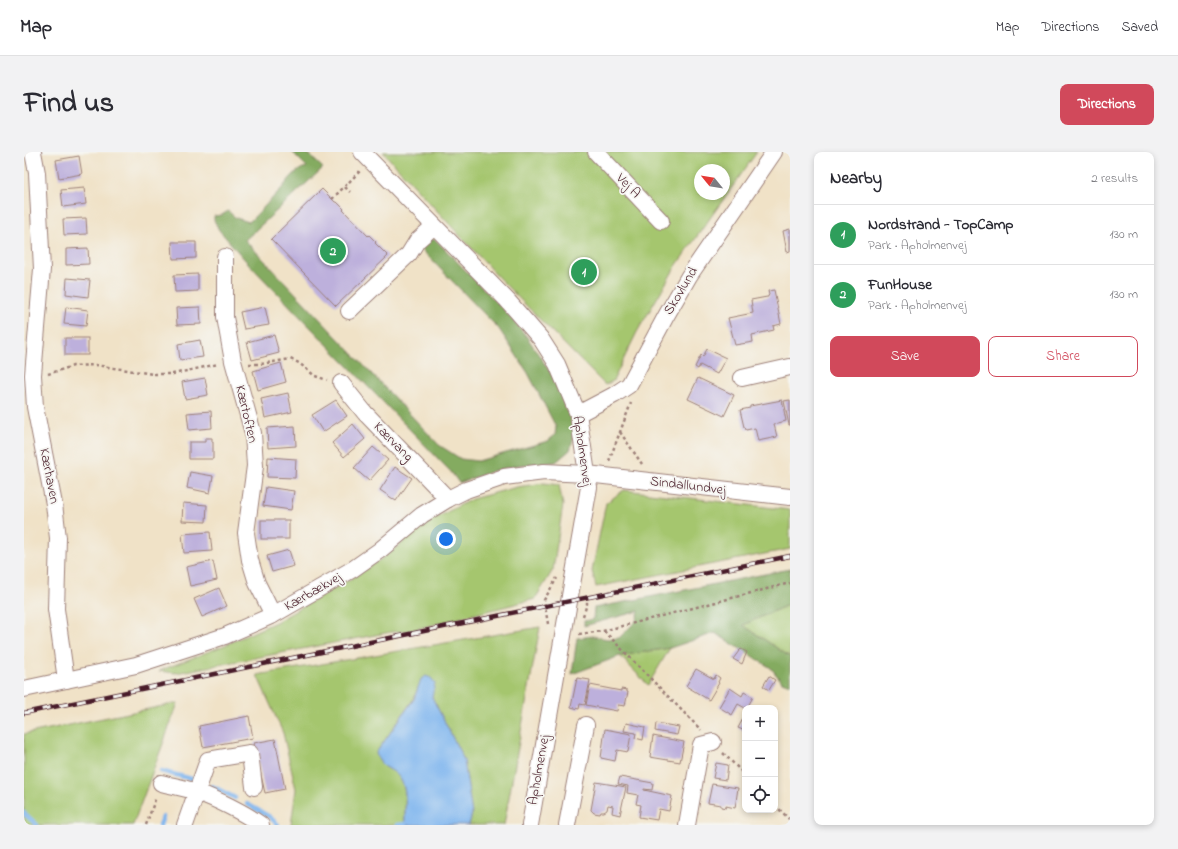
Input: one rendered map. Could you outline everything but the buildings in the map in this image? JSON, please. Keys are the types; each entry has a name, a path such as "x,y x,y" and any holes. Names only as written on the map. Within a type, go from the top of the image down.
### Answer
{"street":[{"name":"Kærhaven","path":"33,152 37,173 42,269 33,375 35,407 58,531 56,609 66,680"},
{"name":"Vej A","path":"596,152 661,221"},
{"name":"Skovlund","path":"578,414 614,395 629,385 689,276 774,152"},
{"name":"Apholmenvej","path":"366,157 507,300 541,339 557,364 578,414 589,487 530,825"},
{"path":"349,311 409,254 417,241 434,226"},
{"name":"Kærtoften","path":"225,257 225,317 233,360 253,434 255,466 246,533 250,560 257,583 273,615"},
{"path":"742,378 790,367"},
{"name":"Kærvang","path":"341,383 375,424 448,499"},
{"name":"Kærbækvej","path":"24,688 136,665 225,636 273,615 353,569 380,550 422,515 466,490 504,477 544,472 587,474"},
{"name":"Sindallundvej","path":"587,474 790,497"},
{"path":"567,825 586,725"},
{"path":"687,825 701,745 713,742"},
{"path":"185,825 208,760 250,753 254,787"},
{"path":"161,783 196,792 238,811 253,819 260,825"}],"path":[{"path":"332,199 345,187 366,157"},
{"path":"345,187 350,192"},
{"path":"33,375 47,374 73,366 95,365 153,374 173,374 233,360 249,364 262,364 290,359 299,363 315,376 341,383"},
{"path":"603,477 635,392 629,385"},
{"path":"620,431 653,482"},
{"path":"563,632 579,634 603,631 790,583"},
{"path":"603,631 742,772"},
{"path":"146,825 161,783"},
{"path":"778,808 790,820"}],"green space":[{"path":"292,152 306,152 323,168 245,240 439,445 461,459 478,461 548,441 555,435 556,427 528,373 499,329 419,247 429,240 435,239 508,314 527,337 556,381 573,427 574,437 570,450 556,462 519,465 493,471 459,483 451,472 246,261 219,230 214,220 214,216 222,215 228,211 236,218 249,222 294,174 302,168 307,167"},
{"path":"383,152 757,152 730,190 730,164 694,164 694,200 723,200 676,266 637,332 613,381 605,385 499,278"},
{"path":"544,483 559,485 563,505 553,570 535,599 408,631 391,632 176,673 159,671 225,645 276,622 354,577 384,557 430,521 472,499 517,487"},
{"path":"624,490 790,510 790,549 596,587 592,571 606,503"},
{"path":"790,569 790,604 743,625 790,657 790,685 782,682 771,668 715,633 670,648 620,656 572,674 577,638 593,636 607,639 619,638 636,621 639,611 584,626 584,621 593,619 594,608"},
{"path":"790,604 790,657 743,625"},
{"path":"540,627 504,825 469,825 472,814 464,760 432,697 418,687 414,698 376,753 383,765 393,771 402,782 405,794 405,825 291,825 296,789 283,733 257,675"},
{"path":"670,648 648,685 620,656"},
{"path":"178,703 133,825 24,825 24,734"}],"water":[{"path":"426,676 431,678 435,683 432,697 464,760 472,814 469,825 405,825 405,794 402,782 396,774 380,762 376,753 414,699 421,679"}],"waterway":[{"path":"161,771 192,779"},
{"path":"212,786 235,798"},
{"path":"247,804 270,817 278,825"},
{"path":"24,813 37,825"},
{"path":"160,825 163,817"},
{"path":"398,825 405,824"}],"railway":[{"path":"24,713 790,556"}],"place":[{"name":"FunHouse","path":"333,251"},
{"name":"Nordstrand - TopCamp","path":"584,272"}]}
